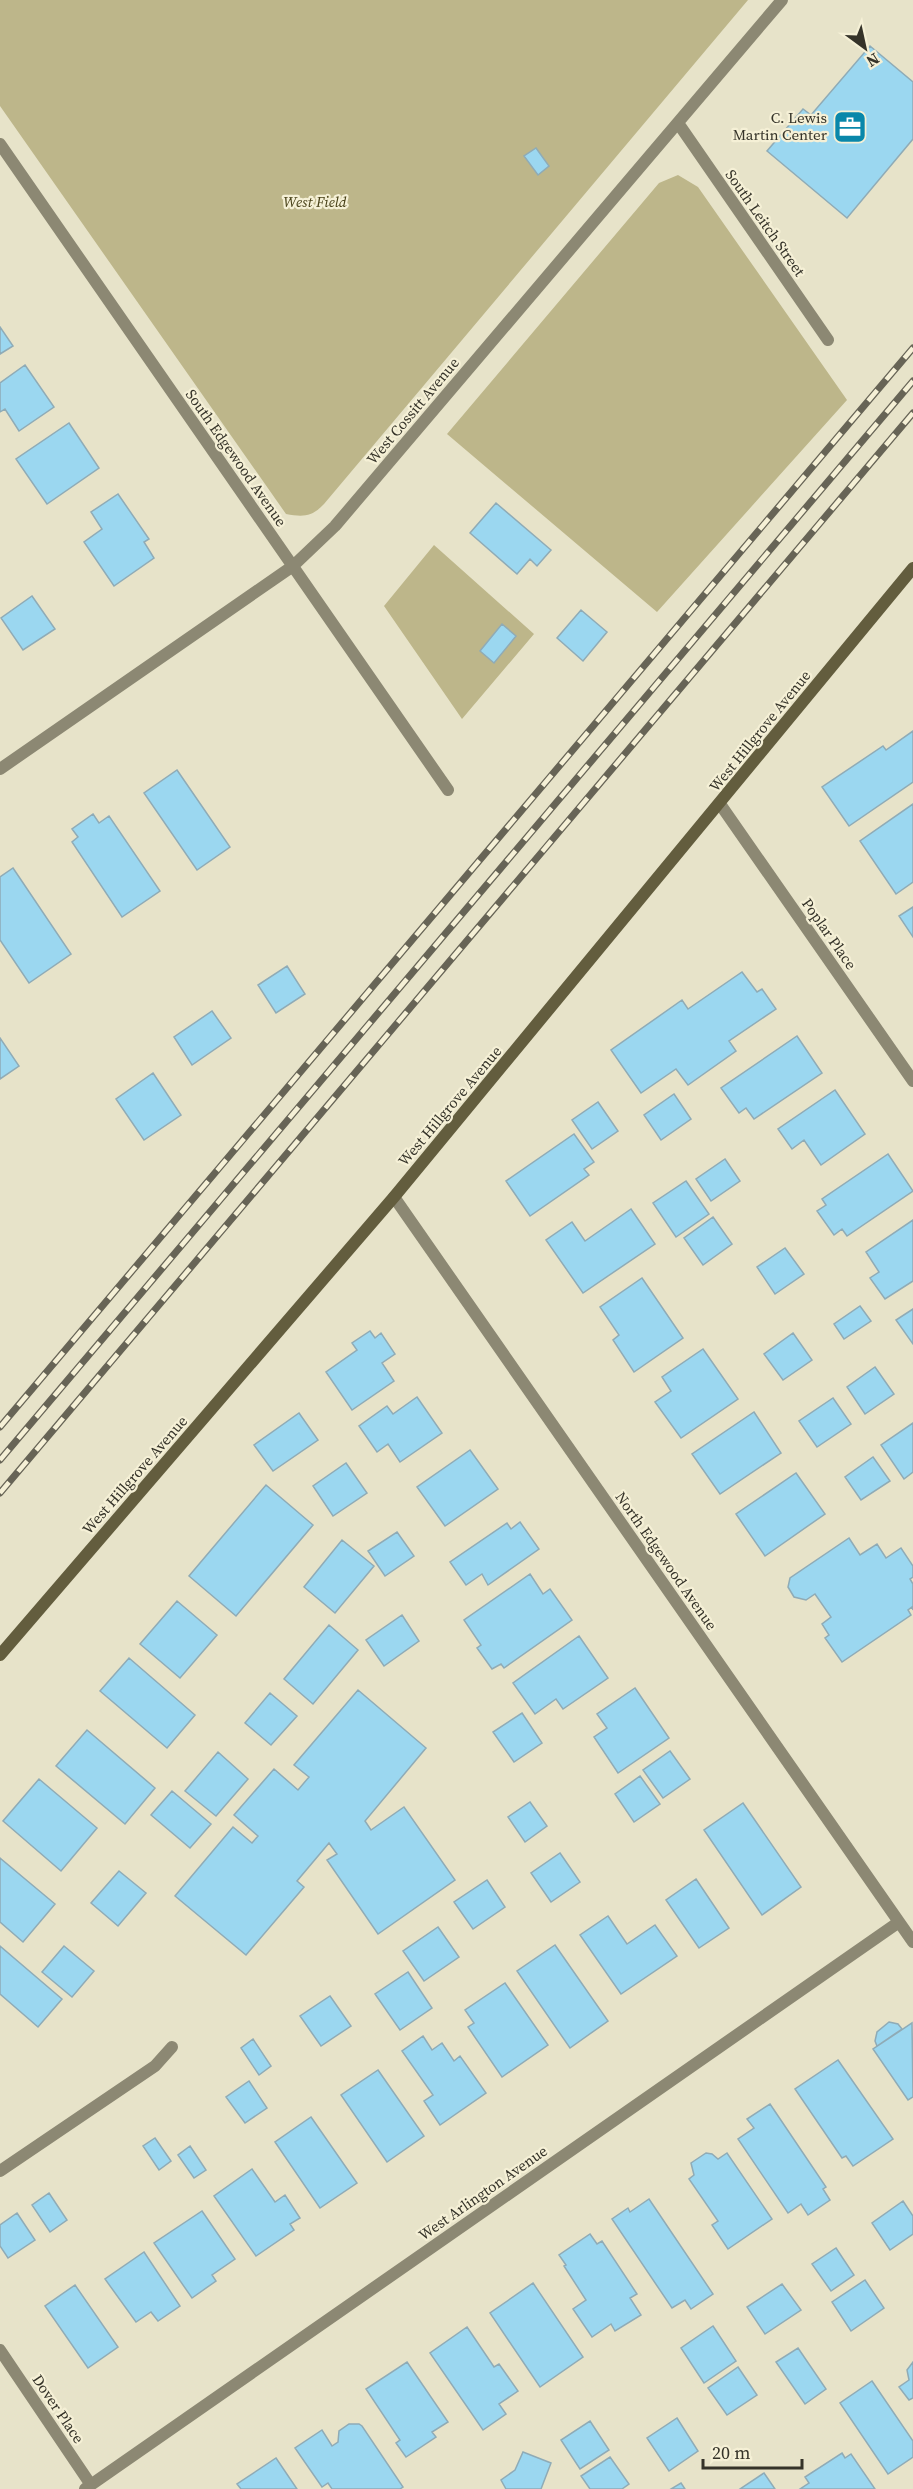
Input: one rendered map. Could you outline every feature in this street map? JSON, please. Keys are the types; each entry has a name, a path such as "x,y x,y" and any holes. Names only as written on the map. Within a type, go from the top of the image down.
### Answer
{"street":[{"name":"West Cossitt Avenue","path":"0,769 293,566 335,526 782,0"},
{"name":"South Leitch Street","path":"678,123 828,340"},
{"name":"South Edgewood Avenue","path":"0,144 448,790"},
{"name":"West Hillgrove Avenue","path":"0,1654 394,1197 913,568"},
{"name":"Poplar Place","path":"720,804 913,1081"},
{"name":"North Edgewood Avenue","path":"394,1197 913,1942"},
{"name":"West Arlington Avenue","path":"88,2487 899,1922"},
{"path":"0,2171 155,2066 172,2048"},
{"name":"Dover Place","path":"0,2350 88,2487"}],"green space":[{"name":"West Field","path":"0,0 748,0 324,504 311,514 302,516 286,514 0,106"},
{"path":"678,175 698,187 847,400 657,612 447,434 659,183"},
{"path":"434,545 534,634 462,719 384,606"}],"building":[{"name":"C. Lewis Martin Center","path":"870,46 913,82 913,139 847,218 767,151 803,109 811,115"},
{"path":"536,148 549,166 538,175 524,156"},
{"path":"0,327 13,346 0,354"},
{"path":"25,365 54,407 19,431 5,409 0,412 0,383"},
{"path":"69,423 99,468 47,504 16,459"},
{"path":"118,494 149,539 144,542 154,558 114,586 84,542 102,529 91,512"},
{"path":"496,503 551,550 537,566 530,559 517,574 470,533"},
{"path":"32,596 55,629 23,650 1,618"},
{"path":"581,610 607,632 583,661 557,638"},
{"path":"502,624 516,636 494,663 480,651"},
{"path":"913,731 913,782 849,826 822,787 883,746 886,750"},
{"path":"177,770 230,847 197,870 144,793"},
{"path":"913,804 913,882 896,894 860,841"},
{"path":"93,814 99,823 109,816 160,891 122,917 72,842 78,837 72,829"},
{"path":"13,868 71,954 29,983 0,940 0,877"},
{"path":"913,907 913,937 899,916"},
{"path":"287,966 305,994 276,1013 258,985"},
{"path":"742,972 757,992 762,989 776,1009 729,1041 736,1051 688,1085 676,1069 641,1093 611,1050 682,1000 688,1009"},
{"path":"212,1011 231,1038 192,1065 174,1037"},
{"path":"797,1036 822,1073 754,1119 746,1108 739,1113 721,1088"},
{"path":"0,1038 19,1066 0,1079"},
{"path":"153,1073 181,1115 144,1140 116,1099"},
{"path":"835,1090 865,1134 821,1165 804,1140 792,1149 778,1129"},
{"path":"674,1094 691,1119 661,1140 644,1115"},
{"path":"598,1102 618,1131 592,1149 572,1120"},
{"path":"574,1134 594,1162 584,1169 589,1175 530,1216 506,1181"},
{"path":"888,1154 913,1191 847,1236 842,1229 834,1235 817,1211 826,1205 822,1199"},
{"path":"725,1159 740,1181 711,1201 696,1179"},
{"path":"686,1181 709,1214 676,1237 653,1203"},
{"path":"631,1209 655,1244 583,1293 546,1240 572,1222 585,1241"},
{"path":"713,1217 732,1244 703,1265 684,1238"},
{"path":"913,1220 913,1281 885,1299 870,1278 879,1272 866,1252"},
{"path":"785,1248 804,1274 775,1294 757,1267"},
{"path":"642,1278 683,1338 634,1372 613,1340 619,1335 600,1307"},
{"path":"860,1306 871,1321 844,1339 834,1324"},
{"path":"913,1309 913,1344 896,1320"},
{"path":"370,1331 375,1338 381,1333 395,1354 382,1363 394,1381 352,1410 326,1372 357,1350 352,1343"},
{"path":"793,1333 812,1360 783,1380 764,1354"},
{"path":"703,1349 738,1399 681,1438 655,1402 671,1391 662,1377"},
{"path":"875,1367 894,1394 865,1414 847,1387"},
{"path":"417,1397 442,1433 400,1462 388,1444 377,1452 359,1426 387,1406 393,1414"},
{"path":"833,1398 851,1424 817,1447 799,1421"},
{"path":"754,1412 781,1453 720,1494 692,1454"},
{"path":"299,1413 318,1440 273,1471 254,1445"},
{"path":"913,1423 913,1472 904,1479 881,1445"},
{"path":"470,1450 498,1489 445,1526 417,1487"},
{"path":"873,1457 890,1481 861,1500 845,1477"},
{"path":"346,1463 367,1493 333,1516 313,1486"},
{"path":"796,1473 825,1514 765,1556 736,1514"},
{"path":"266,1485 313,1525 236,1616 189,1576"},
{"path":"520,1522 539,1549 488,1585 482,1574 466,1585 450,1562 507,1523 511,1529"},
{"path":"397,1532 414,1556 385,1576 368,1551"},
{"path":"849,1538 860,1555 877,1544 886,1558 901,1548 913,1566 913,1577 910,1579 913,1584 913,1610 912,1607 908,1610 911,1615 842,1662 825,1638 829,1635 822,1624 831,1617 815,1594 806,1600 794,1597 788,1587 790,1578"},
{"path":"342,1540 374,1566 335,1613 304,1587"},
{"path":"530,1574 543,1594 550,1589 572,1620 504,1668 501,1664 492,1669 477,1648 481,1645 464,1620"},
{"path":"177,1601 217,1635 180,1678 140,1644"},
{"path":"402,1615 419,1641 384,1666 366,1640"},
{"path":"329,1625 358,1650 313,1704 284,1679"},
{"path":"579,1636 608,1678 563,1709 556,1699 535,1714 513,1683"},
{"path":"129,1658 195,1715 167,1748 100,1691"},
{"path":"635,1688 669,1738 618,1773 594,1737 607,1728 597,1714"},
{"path":"358,1690 426,1748 365,1821 371,1830 404,1807 455,1880 378,1934 327,1860 337,1854 329,1843 297,1881 304,1887 246,1955 175,1896 233,1827 252,1843 258,1836 234,1815 274,1769 298,1790 309,1777 294,1765"},
{"path":"270,1693 297,1716 271,1745 245,1723"},
{"path":"522,1713 542,1743 514,1762 493,1732"},
{"path":"87,1730 155,1788 125,1824 56,1766"},
{"path":"670,1751 690,1779 663,1798 643,1770"},
{"path":"218,1752 248,1779 216,1816 185,1791"},
{"path":"640,1776 660,1804 634,1822 615,1794"},
{"path":"39,1779 97,1828 61,1871 3,1821"},
{"path":"172,1791 211,1824 190,1848 151,1815"},
{"path":"530,1802 547,1826 525,1842 508,1817"},
{"path":"743,1803 801,1887 762,1915 704,1830"},
{"path":"560,1853 580,1882 551,1902 531,1873"},
{"path":"0,1858 55,1904 23,1942 0,1922"},
{"path":"119,1871 146,1893 118,1926 91,1903"},
{"path":"696,1879 729,1928 699,1948 666,1900"},
{"path":"487,1880 505,1907 473,1929 454,1902"},
{"path":"608,1916 627,1944 655,1925 677,1956 621,1994 580,1935"},
{"path":"438,1927 459,1957 424,1981 403,1951"},
{"path":"555,1945 608,2021 570,2048 517,1971"},
{"path":"0,1946 62,1999 38,2027 0,1994"},
{"path":"64,1946 94,1971 72,1997 42,1972"},
{"path":"408,1972 432,2008 400,2030 375,1994"},
{"path":"505,1983 548,2045 502,2077 468,2027 474,2023 465,2010"},
{"path":"330,1996 351,2026 321,2046 300,2016"},
{"path":"889,2022 898,2024 902,2029 877,2046 875,2041 877,2032"},
{"path":"912,2023 913,2097 908,2100 873,2049"},
{"path":"423,2036 432,2050 442,2043 454,2061 460,2056 486,2093 440,2125 424,2101 433,2095 402,2051"},
{"path":"253,2039 271,2066 259,2075 241,2048"},
{"path":"838,2060 893,2139 853,2166 846,2156 842,2158 795,2089"},
{"path":"378,2070 424,2136 387,2162 341,2095"},
{"path":"249,2081 267,2108 245,2123 226,2097"},
{"path":"770,2104 826,2187 823,2189 830,2200 808,2215 801,2204 788,2213 738,2139 754,2128 747,2119"},
{"path":"311,2117 357,2183 320,2208 275,2142"},
{"path":"155,2138 171,2161 159,2170 143,2146"},
{"path":"190,2146 206,2170 194,2178 178,2155"},
{"path":"706,2153 718,2159 727,2153 772,2219 728,2249 712,2225 718,2221 689,2179 694,2175 691,2163"},
{"path":"252,2169 275,2202 285,2195 300,2218 290,2224 294,2230 256,2256 214,2196"},
{"path":"49,2193 67,2220 50,2232 32,2205"},
{"path":"649,2199 713,2294 691,2309 685,2300 672,2308 612,2219 628,2208 630,2212"},
{"path":"903,2201 913,2216 913,2234 890,2250 872,2223"},
{"path":"202,2211 235,2259 212,2275 216,2281 192,2298 154,2243"},
{"path":"17,2213 35,2240 8,2258 0,2246 0,2225"},
{"path":"590,2234 597,2244 602,2241 637,2294 630,2298 641,2315 615,2331 611,2324 592,2337 573,2309 586,2300 559,2255"},
{"path":"836,2248 854,2275 831,2291 812,2264"},
{"path":"144,2252 180,2306 158,2321 151,2312 136,2322 105,2279"},
{"path":"865,2280 884,2308 851,2331 832,2302"},
{"path":"533,2283 583,2357 540,2387 490,2313"},
{"path":"782,2284 801,2310 765,2334 747,2307"},
{"path":"75,2285 118,2347 88,2368 45,2306"},
{"path":"713,2326 736,2361 704,2383 681,2348"},
{"path":"467,2327 494,2367 499,2364 518,2391 499,2404 506,2414 483,2430 430,2353"},
{"path":"798,2348 826,2389 805,2404 776,2362"},
{"path":"407,2362 448,2422 432,2432 436,2437 406,2457 396,2443 400,2440 366,2389"},
{"path":"913,2362 913,2398 909,2400 899,2387 909,2380 907,2370"},
{"path":"738,2367 757,2395 727,2415 708,2388"},
{"path":"872,2381 913,2441 913,2457 888,2474 840,2403"},
{"path":"677,2418 698,2451 669,2471 647,2438"},
{"path":"590,2421 609,2450 580,2469 561,2440"},
{"path":"349,2424 362,2426 403,2487 400,2489 332,2489 328,2483 322,2487 295,2448 322,2430 332,2446 338,2442 339,2431"},
{"path":"523,2452 551,2463 541,2489 506,2489 501,2480 515,2470"},
{"path":"842,2453 845,2458 851,2454 875,2489 800,2489 809,2483 805,2477"},
{"path":"610,2457 629,2484 622,2489 590,2489 581,2476"},
{"path":"276,2458 297,2489 241,2489 237,2484"},
{"path":"764,2473 775,2489 740,2489"},
{"path":"681,2483 685,2489 671,2489"}],"railway":[{"path":"0,1427 913,348"},
{"path":"0,1460 913,381"},
{"path":"0,1493 913,413"}],"place":[{"name":"C. Lewis Martin Center","path":"850,127"}]}
